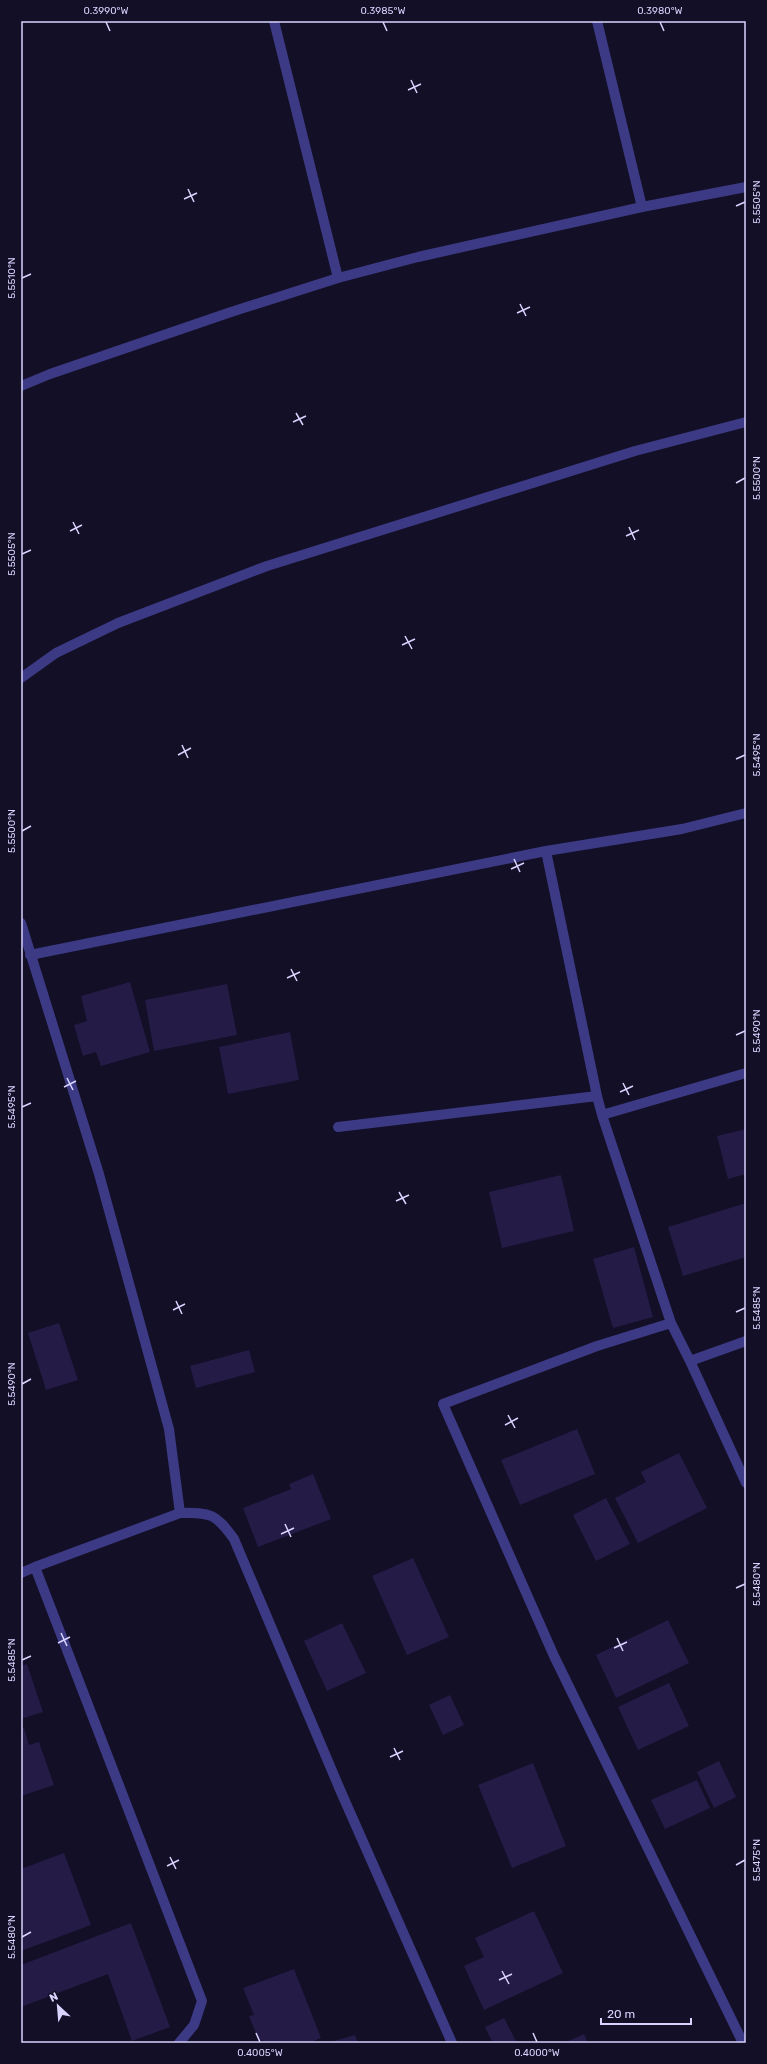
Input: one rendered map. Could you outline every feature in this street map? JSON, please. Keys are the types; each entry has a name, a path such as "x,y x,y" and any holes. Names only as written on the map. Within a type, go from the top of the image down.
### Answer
{"street":[{"path":"274,21 338,278"},
{"path":"597,21 642,207"},
{"path":"21,386 50,374 174,331 338,278 418,257 642,207 746,187"},
{"path":"21,678 56,653 118,623 267,566 635,451 746,422"},
{"path":"30,955 546,851 682,829 746,813"},
{"path":"546,851 602,1115 671,1323 746,1483"},
{"path":"21,923 99,1174 167,1422 180,1513"},
{"path":"602,1115 746,1073"},
{"path":"338,1127 597,1096"},
{"path":"671,1323 597,1346 443,1404 554,1656 743,2043"},
{"path":"690,1361 746,1341"},
{"path":"21,1573 35,1566 180,1513 204,1512 222,1523 234,1539 341,1792 452,2043"},
{"path":"35,1566 202,2001 194,2025 179,2043"}],"building":[{"path":"130,982 150,1052 101,1066 96,1052 83,1056 74,1025 87,1021 81,996"},
{"path":"227,984 237,1035 154,1051 145,1000"},
{"path":"290,1032 299,1080 228,1094 219,1047"},
{"path":"746,1129 746,1174 728,1179 717,1136"},
{"path":"561,1175 574,1231 502,1248 489,1192"},
{"path":"746,1203 746,1257 683,1276 668,1227"},
{"path":"634,1247 653,1317 613,1328 593,1259"},
{"path":"59,1323 78,1380 46,1390 28,1333"},
{"path":"249,1350 255,1372 196,1388 190,1366"},
{"path":"577,1429 595,1474 520,1505 501,1460"},
{"path":"679,1453 707,1508 638,1543 615,1498 646,1482 641,1472"},
{"path":"313,1474 331,1519 258,1547 243,1508 291,1489 289,1484"},
{"path":"606,1498 630,1544 596,1561 573,1515"},
{"path":"413,1558 449,1637 407,1655 372,1576"},
{"path":"668,1620 689,1663 616,1698 596,1655"},
{"path":"342,1623 366,1673 327,1691 304,1641"},
{"path":"27,1664 43,1712 21,1719 21,1666"},
{"path":"669,1683 689,1726 638,1750 618,1707"},
{"path":"450,1695 464,1725 443,1735 429,1705"},
{"path":"24,1728 29,1745 39,1742 54,1785 21,1796 21,1729"},
{"path":"719,1761 736,1797 714,1808 697,1772"},
{"path":"533,1763 566,1846 512,1868 478,1785"},
{"path":"697,1780 710,1808 665,1829 651,1800"},
{"path":"64,1853 91,1925 21,1951 21,1869"},
{"path":"534,1911 563,1973 484,2010 464,1966 484,1957 475,1938"},
{"path":"131,1923 170,2027 132,2041 108,1974 21,2007 21,1965"},
{"path":"294,1969 321,2038 309,2043 264,2043 262,2040 259,2041 249,2016 254,2015 243,1988"},
{"path":"504,2018 517,2043 493,2043 485,2027"},
{"path":"584,2034 588,2043 564,2043"},
{"path":"355,2035 358,2043 327,2043"}]}
